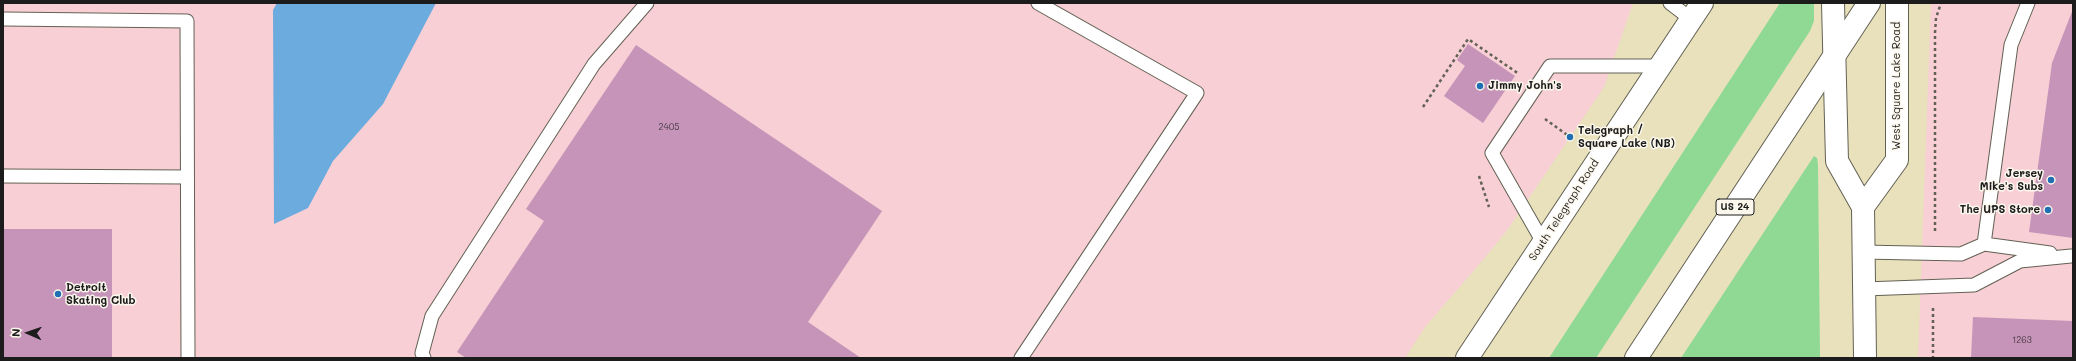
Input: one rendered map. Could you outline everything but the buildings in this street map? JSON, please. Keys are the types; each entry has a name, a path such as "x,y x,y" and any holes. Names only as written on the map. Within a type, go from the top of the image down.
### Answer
{"main road":[{"path":"1834,3 1837,161 1863,207 1864,358"},
{"name":"US 24","path":"1636,358 1869,3"},
{"name":"West Square Lake Road","path":"1863,207 1897,160 1897,3"},
{"name":"South Telegraph Road","path":"1467,358 1544,244 1659,66 1697,11"}],"lane":[{"path":"424,358 422,353 432,316 594,64 647,3"},
{"path":"1021,358 1197,93 1038,3"},
{"path":"1670,3 1697,11"},
{"path":"1984,244 2011,45 2028,3"},
{"path":"3,19 187,21 188,358"},
{"path":"1544,244 1492,153 1550,66 1659,66"},
{"path":"3,176 187,177"},
{"path":"1864,252 1961,254 1984,244 2071,256 2020,261 1974,285 1864,289"}],"path":[{"path":"1934,230 1935,33 1936,18 1941,3"},
{"path":"1423,107 1468,39 1520,75 1516,81"},
{"path":"1544,119 1570,137"},
{"path":"1479,169 1479,180 1489,207"},
{"path":"1933,309 1934,358"}],"shaded area":[{"path":"3,3 1633,3 1604,87 1508,229 1425,327 1405,358 3,358"},
{"path":"1931,3 2073,3 2073,358 1918,358"}],"green space":[{"path":"1780,3 1814,3 1814,21 1810,31 1596,358 1549,358"},
{"path":"1814,156 1817,158 1818,164 1820,358 1681,358"}],"water":[{"path":"277,3 436,3 383,104 333,161 308,208 274,224 273,10"}],"place":[{"name":"Jimmy John's","path":"1480,86"},
{"name":"Telegraph / Square Lake (NB)","path":"1570,137"},
{"name":"Jersey Mike's Subs","path":"2051,180"},
{"name":"The UPS Store","path":"2048,210"},
{"name":"Detroit Skating Club","path":"58,294"}]}
